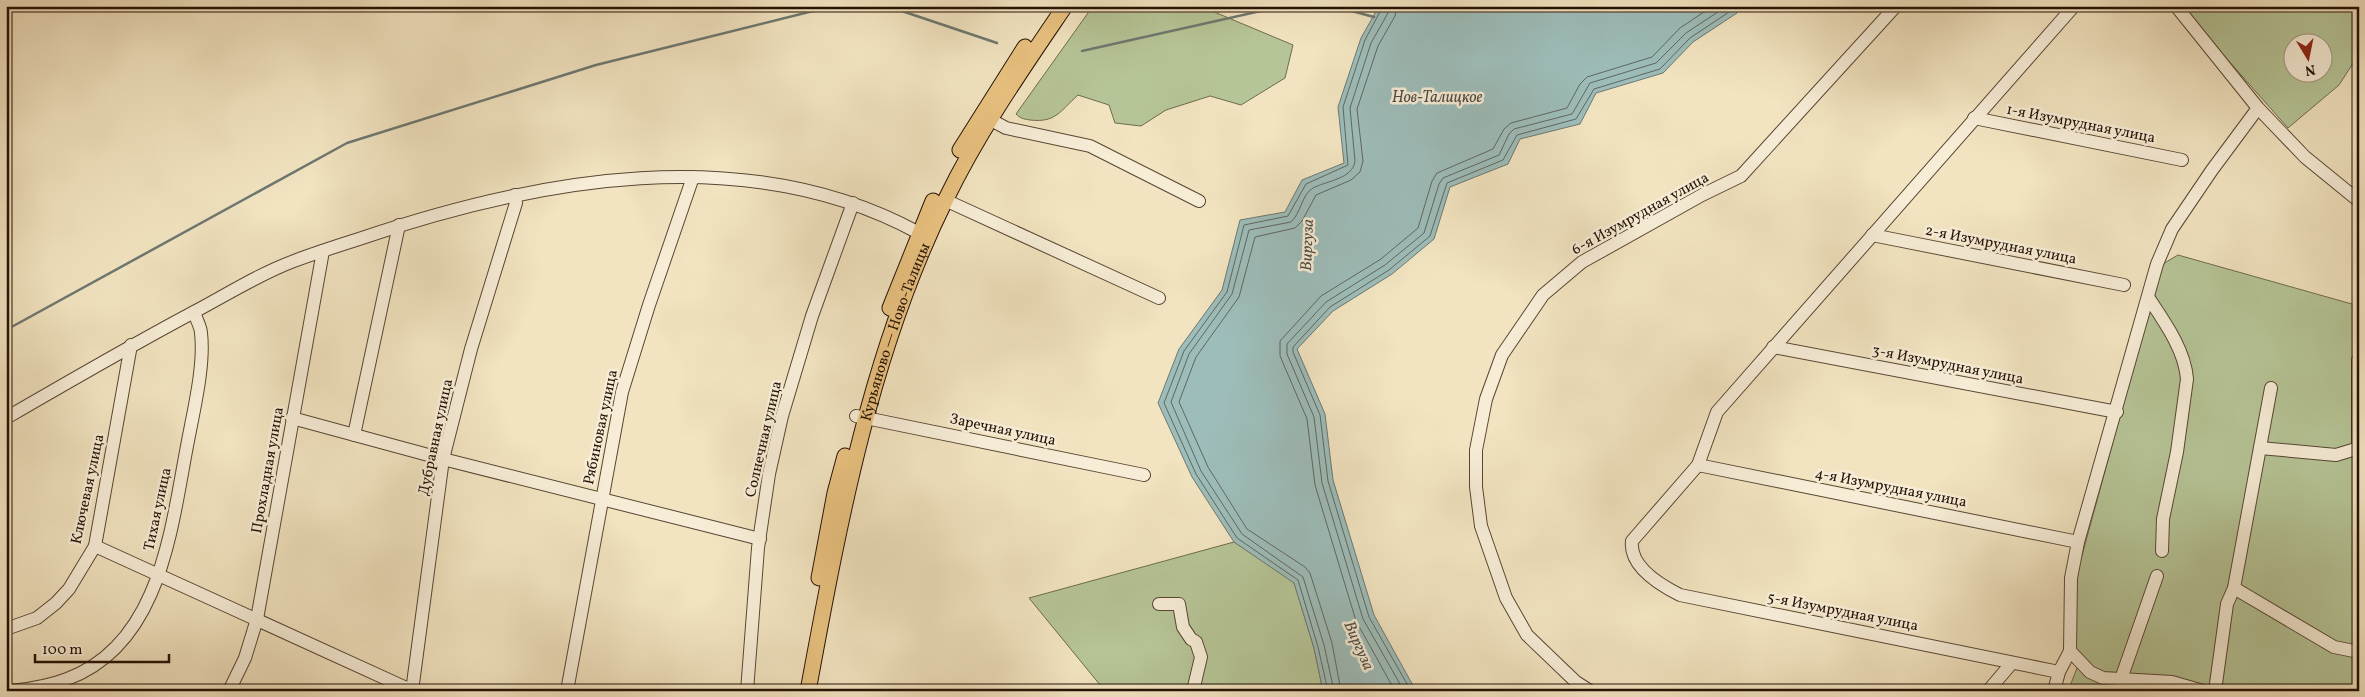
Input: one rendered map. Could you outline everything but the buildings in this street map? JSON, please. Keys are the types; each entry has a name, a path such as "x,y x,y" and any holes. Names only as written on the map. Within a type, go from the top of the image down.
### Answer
{"main road":[{"name":"Курьяново — Ново-Талицы","path":"797,691 827,534 861,417 882,330 919,233 936,195 962,147 1053,6"},
{"name":"Курьяново — Ново-Талицы","path":"808,691 861,417 911,281 945,200 966,159 1065,6"}],"street":[{"name":"6-я Изумрудная улица","path":"1590,691 1576,682 1527,635 1506,598 1482,526 1476,487 1476,450 1486,399 1502,355 1543,295 1582,262 1702,195 1741,176 1896,6"},
{"path":"1698,465 1717,412 2074,6"},
{"path":"2176,6 2258,108 2305,157 2359,201"},
{"path":"2054,691 2059,672 2070,651 2070,578 2078,542 2117,412 2157,264 2172,229 2212,170 2258,108"},
{"name":"1-я Изумрудная улица","path":"1974,118 2182,160"},
{"path":"991,120 1006,128 1090,146 1199,201"},
{"path":"6,418 130,345 293,261 400,225 458,208 516,195 610,182 693,177 779,186 853,203 891,217 919,233"},
{"name":"Рябиновая улица","path":"567,691 622,392 649,304 693,177"},
{"name":"Дубравная улица","path":"412,691 412,678 443,459 471,349 516,203 516,195"},
{"path":"945,200 1159,298"},
{"name":"Солнечная улица","path":"746,691 760,539 769,474 782,416 812,316 853,203"},
{"path":"354,435 400,225"},
{"name":"2-я Изумрудная улица","path":"1872,235 2124,285"},
{"name":"Прохладная улица","path":"229,691 245,658 257,618 323,251"},
{"path":"2148,297 2167,325 2186,368 2187,379 2177,452 2163,520 2162,551"},
{"name":"Тихая улица","path":"11,691 37,688 67,679 104,657 131,629 144,609 169,542 200,366 201,332 194,312"},
{"name":"Ключевая улица","path":"6,629 37,618 56,603 69,589 95,546 130,345"},
{"name":"3-я Изумрудная улица","path":"1773,348 2117,412"},
{"path":"2260,448 2336,455 2359,448 2358,360"},
{"path":"2215,691 2227,604 2234,588 2271,388"},
{"name":"Заречная улица","path":"861,417 1144,475"},
{"path":"292,418 443,459 602,497 760,539"},
{"name":"4-я Изумрудная улица","path":"1698,465 2078,542"},
{"name":"5-я Изумрудная улица","path":"1698,465 1632,541 1633,557 1661,586 1680,594 1973,653 2011,664 2059,672"},
{"path":"95,546 257,618 412,691"},
{"path":"2121,679 2158,576"},
{"path":"2234,588 2334,647 2359,652"},
{"path":"1159,604 1179,604 1183,627 1191,639 1196,642 1201,657 1193,691"},
{"path":"2070,651 2090,672 2103,678 2172,682 2204,691"},
{"path":"1988,691 2011,664"}],"green space":[{"path":"1093,6 1200,6 1293,45 1285,78 1241,105 1210,96 1166,110 1141,126 1115,123 1109,105 1078,95 1057,115 1046,120 1025,119 1016,114"},
{"path":"2180,6 2359,6 2359,54 2339,85 2288,128"},
{"path":"2178,255 2359,306 2359,691 2068,691 2079,663 2074,634 2077,574 2161,265"},
{"path":"1234,542 1294,582 1314,648 1323,691 1105,691 1029,598"}],"water":[{"name":"Нов-Талицкое","path":"1379,6 1739,6 1737,13 1693,42 1663,73 1596,93 1580,124 1520,139 1508,164 1450,187 1434,239 1392,274 1333,311 1297,349 1325,414 1333,480 1374,615 1416,691 1323,691 1314,648 1294,583 1234,542 1192,477 1158,403 1179,349 1222,290 1240,220 1285,212 1302,180 1344,163 1338,107 1361,38"}],"waterway":[{"path":"6,330 347,143 596,65 833,6"},
{"path":"887,6 997,43"},
{"path":"1082,51 1283,6"},
{"path":"1333,6 1374,17"}],"water label":[{"name":"Виргуза","path":"1306,245"},
{"name":"Виргуза","path":"1360,645"}]}
